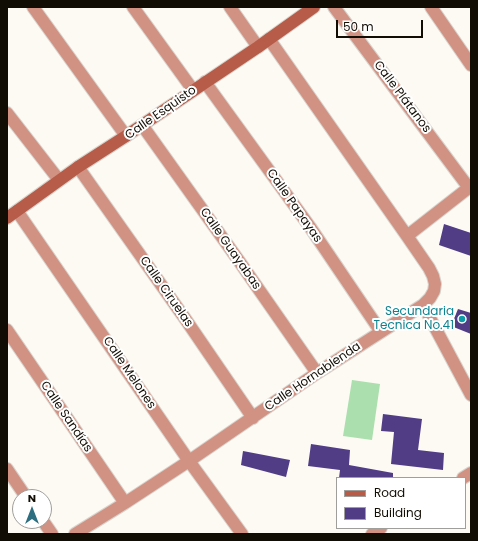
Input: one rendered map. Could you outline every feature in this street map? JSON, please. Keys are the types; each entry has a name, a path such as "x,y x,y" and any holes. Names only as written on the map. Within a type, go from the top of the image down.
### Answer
{"street":[{"path":"33,7 126,136"},
{"path":"133,7 193,90"},
{"path":"230,7 258,46"},
{"name":"Calle Esquisto","path":"12,214 58,180 126,136 314,7"},
{"name":"Calle Plátanos","path":"334,7 470,187"},
{"path":"430,7 471,65"},
{"name":"Calle Hornablenda","path":"75,534 125,504 317,374 423,305 434,291 435,284 429,268 269,39"},
{"name":"Calle Papayas","path":"205,82 310,227 381,332"},
{"path":"7,114 58,180"},
{"name":"Calle Guayabas","path":"142,125 317,374"},
{"name":"Calle Ciruelas","path":"78,167 254,418"},
{"path":"407,236 470,187"},
{"name":"Calle Melones","path":"12,214 189,461 235,532"},
{"path":"423,305 470,391"},
{"name":"Calle Sandías","path":"7,330 125,504"},
{"path":"7,469 21,489"}],"green space":[{"path":"352,380 380,384 372,440 343,436"}],"building":[{"path":"444,224 471,233 471,256 439,245"},
{"name":"Secundaria Tecnica No.41","path":"458,309 471,313 471,334 451,326"},
{"path":"383,414 422,419 418,450 444,453 443,470 391,464 394,432 381,431"},
{"path":"311,444 350,450 349,465 393,473 393,477 339,477 340,470 308,466"},
{"path":"243,451 290,460 286,477 241,465"}],"place":[{"name":"Secundaria Tecnica No.41","path":"462,319"}]}
